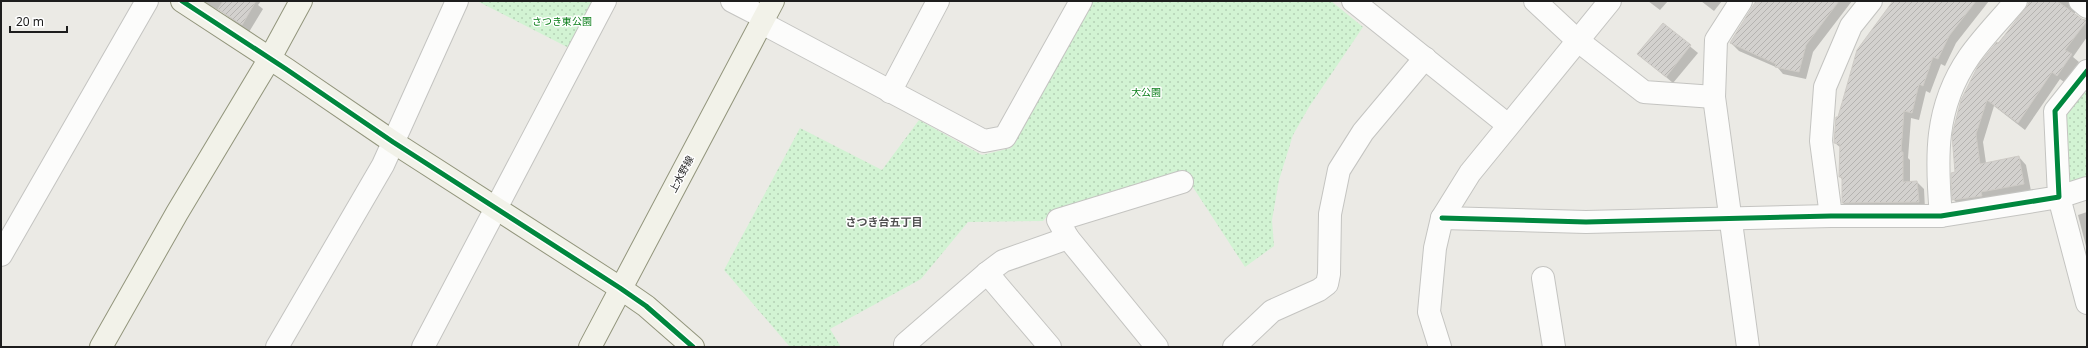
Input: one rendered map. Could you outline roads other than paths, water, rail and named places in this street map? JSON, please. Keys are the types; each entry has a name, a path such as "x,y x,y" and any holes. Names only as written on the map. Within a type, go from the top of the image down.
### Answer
{"street":[{"path":"1,255 147,1"},
{"path":"182,1 270,58 393,142 620,288 646,306 693,347"},
{"path":"101,347 177,213 270,58 301,1"},
{"path":"277,347 383,165 457,1"},
{"path":"423,347 605,1"},
{"path":"732,1 766,14 890,92 984,141 1005,137 1081,1"},
{"path":"890,92 938,1"},
{"path":"1353,1 1508,125"},
{"path":"1535,1 1577,40 1644,92 1714,97"},
{"path":"1440,347 1429,312 1435,248 1442,218 1470,172 1610,1"},
{"path":"1741,1 1716,40 1714,97 1748,347"},
{"path":"1831,216 1821,141 1825,87 1851,26 1871,1"},
{"path":"1940,216 1937,171 1941,116 1953,85 1969,57 2016,1"},
{"path":"2080,1 2087,7"},
{"name":"上水野線","path":"590,347 766,14"},
{"path":"1234,347 1272,311 1319,290 1326,284 1329,274 1330,214 1339,170 1363,132 1425,58"},
{"path":"2087,72 2055,111 2059,197 2087,303"},
{"path":"1157,347 1068,238 1058,220 1182,182"},
{"path":"1442,218 1586,222 1731,220 1831,216 1940,216 2059,197 2087,188"},
{"path":"907,347 905,344 1003,261 1068,238"},
{"path":"987,273 1050,347"},
{"path":"1543,278 1554,347"}],"district":[{"name":"さつき台五丁目","path":"884,222"}],"park label":[{"name":"さつき東公園","path":"562,21"},
{"name":"大公園","path":"1146,92"}]}
